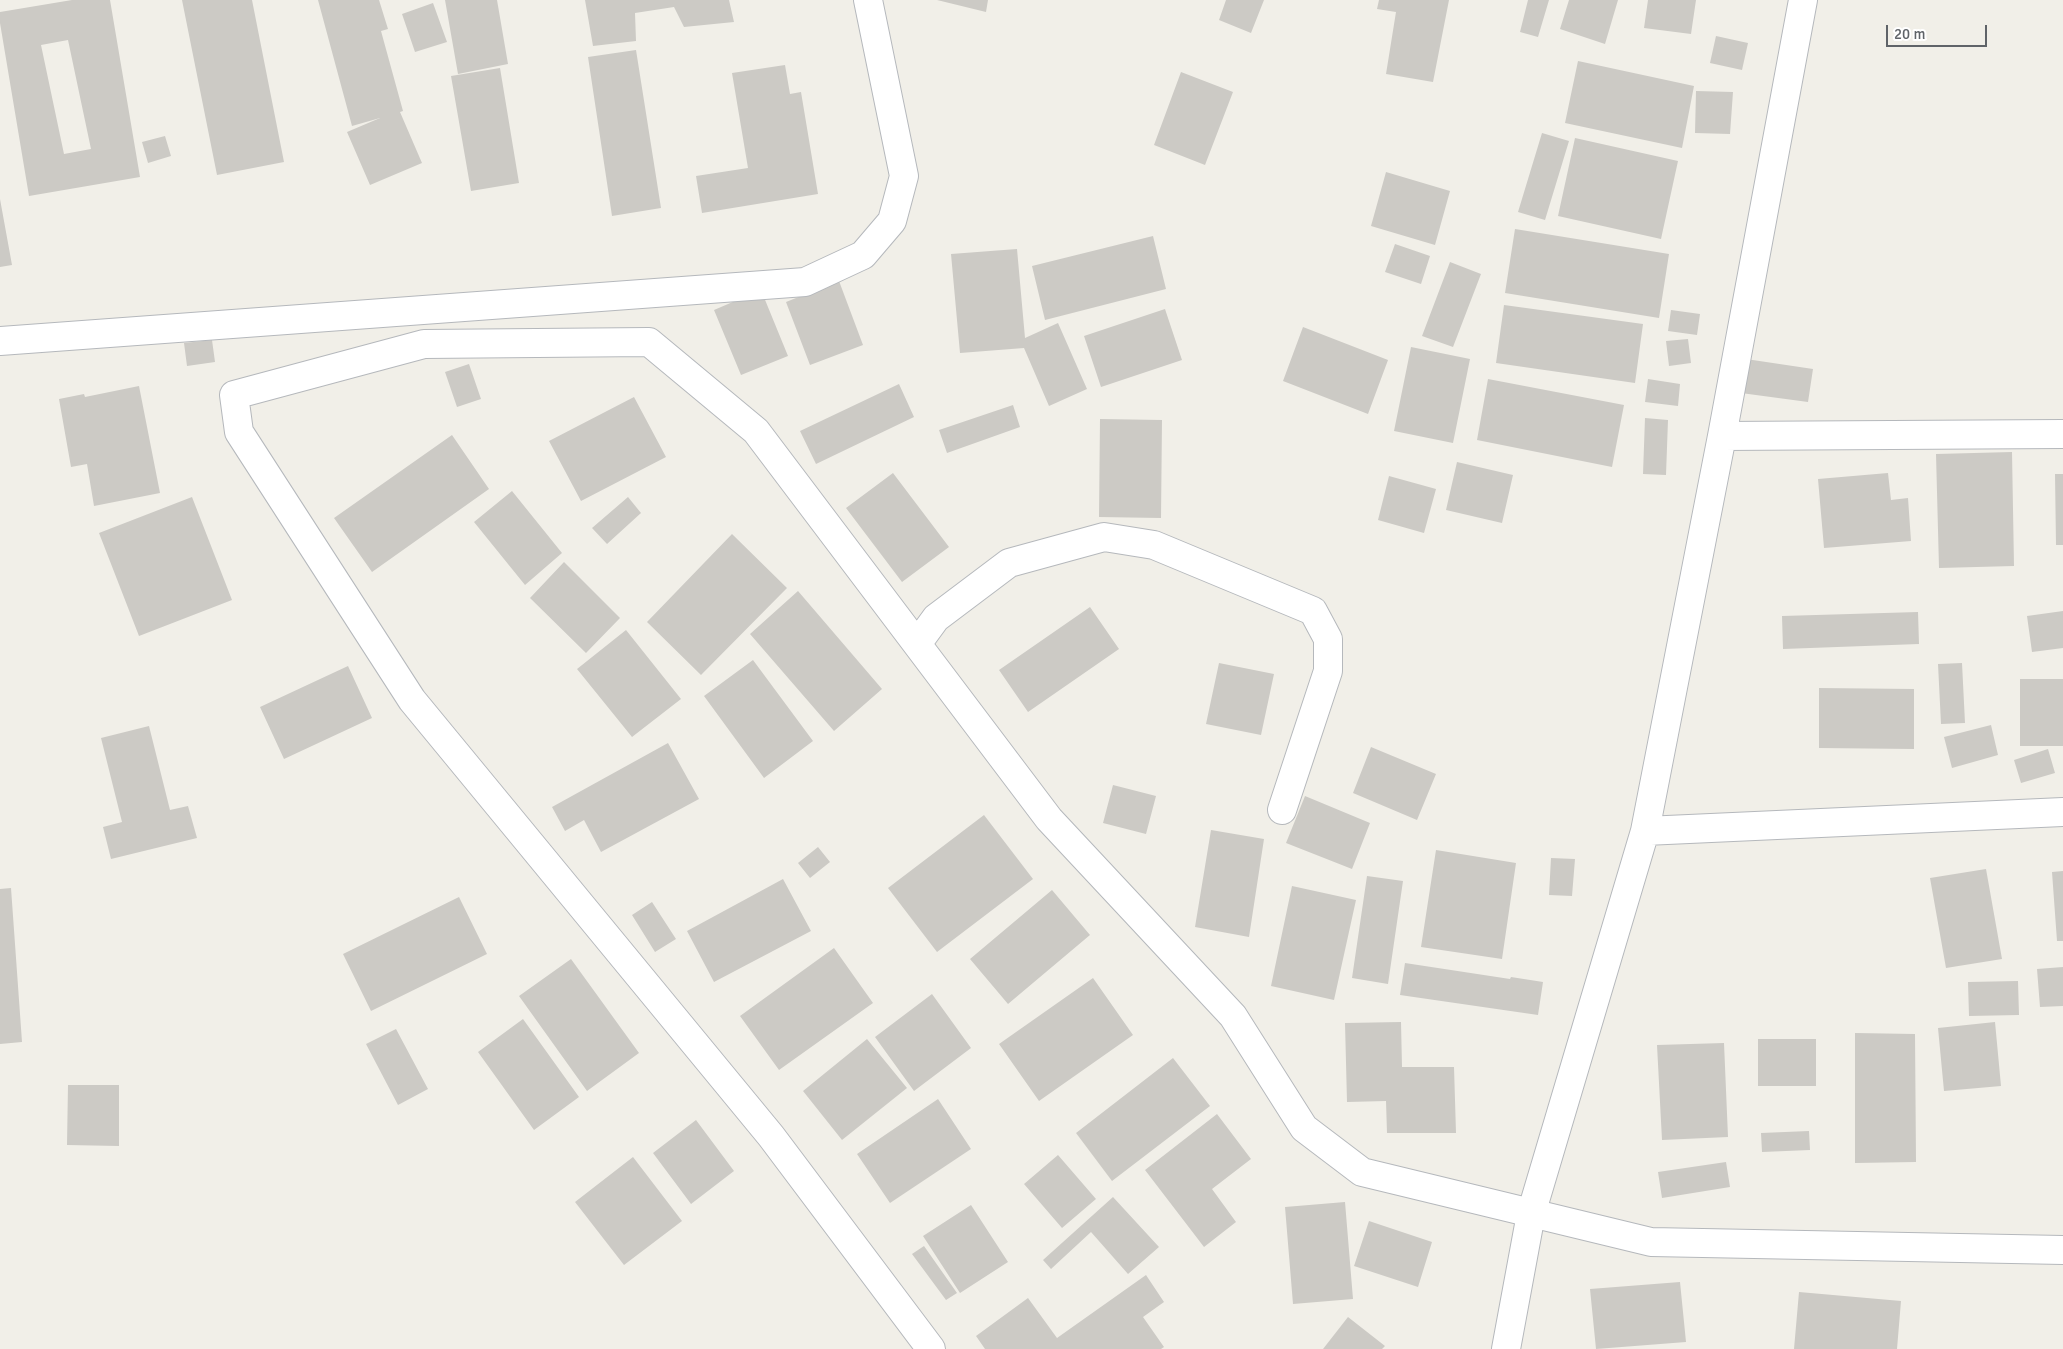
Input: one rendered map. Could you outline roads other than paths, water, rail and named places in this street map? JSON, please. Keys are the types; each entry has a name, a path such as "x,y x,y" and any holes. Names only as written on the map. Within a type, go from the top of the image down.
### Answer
{"street":[{"path":"0,341 805,282 862,256 892,221 904,176 868,0"},
{"path":"1506,1349 1530,1214 1645,831 1722,436 1803,0"},
{"path":"931,1349 771,1136 412,700 239,432 234,394 424,344 648,342 756,431 1049,819 1233,1016 1304,1128 1362,1172 1651,1242 2063,1250"},
{"path":"1722,436 2063,434"},
{"path":"917,644 936,618 1009,562 1104,537 1154,544 1313,611 1328,639 1328,671 1282,810"},
{"path":"1645,831 2063,812"}]}
